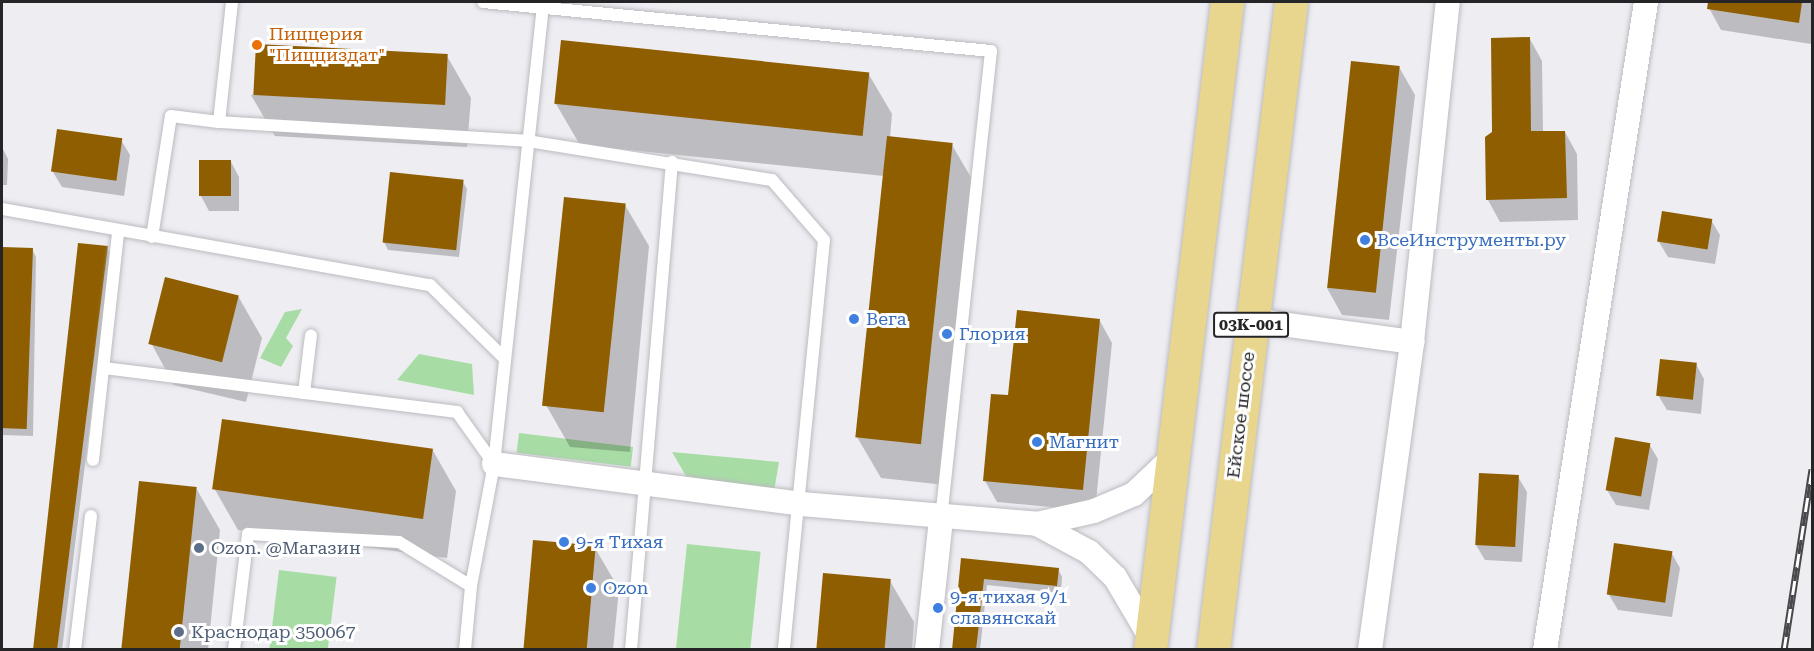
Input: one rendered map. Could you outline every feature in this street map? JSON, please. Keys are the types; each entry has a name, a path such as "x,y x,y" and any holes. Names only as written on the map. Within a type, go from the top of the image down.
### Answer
{"main road":[{"name":"03К-001","path":"1151,644 1171,459 1227,2"},
{"name":"Ейское шоссе","path":"1213,650 1291,2"}],"street":[{"path":"1370,650 1412,342 1448,2"},
{"path":"1545,650 1646,2"},
{"path":"1252,320 1412,342"},
{"path":"494,464 801,504 941,518 1037,524 1094,511 1134,494 1171,459"},
{"path":"927,650 941,518"},
{"path":"1037,524 1089,552 1115,577 1151,644"}],"lane":[{"path":"219,122 232,2"},
{"path":"483,2 992,51 941,518"},
{"path":"465,650 471,586 494,464 503,357 543,6"},
{"path":"152,237 171,116 219,122 528,141 672,162 772,180 824,240 801,504 784,650"},
{"path":"631,650 672,162"},
{"path":"2,209 118,232 430,285 503,357"},
{"path":"93,460 118,232"},
{"path":"304,393 311,335"},
{"path":"104,368 457,412 494,464"},
{"path":"75,650 92,516"},
{"path":"234,650 248,534 399,542 471,586"}],"green space":[{"path":"302,309 286,338 293,346 281,367 260,358 285,312"},
{"path":"419,354 472,364 474,395 397,380"},
{"path":"519,433 633,447 631,467 517,453"},
{"path":"672,452 779,462 774,491 686,476"},
{"path":"687,544 761,552 750,650 676,648"},
{"path":"279,570 337,577 328,650 269,649"}],"building":[{"path":"1708,2 1802,2 1799,23 1707,9"},
{"path":"1530,37 1531,131 1565,131 1567,198 1486,200 1485,137 1492,132 1491,38"},
{"path":"561,40 869,72 863,136 554,104"},
{"path":"256,44 448,54 445,105 253,95"},
{"path":"1351,61 1400,66 1376,293 1327,288"},
{"path":"57,129 122,138 116,181 51,172"},
{"path":"887,136 953,143 921,444 855,437"},
{"path":"199,160 231,160 231,196 199,196"},
{"path":"390,172 464,180 456,250 383,243"},
{"path":"564,197 626,203 604,412 542,406"},
{"path":"1662,211 1712,219 1708,250 1657,242"},
{"path":"78,243 108,246 57,650 33,650"},
{"path":"2,247 33,248 27,429 2,428"},
{"path":"165,277 239,295 222,362 148,344"},
{"path":"1017,310 1100,319 1083,490 983,481 991,394 1008,395"},
{"path":"1660,359 1697,363 1693,400 1656,396"},
{"path":"222,419 433,449 423,519 212,489"},
{"path":"1615,437 1650,443 1641,496 1606,490"},
{"path":"1479,473 1519,475 1515,547 1475,545"},
{"path":"139,481 197,487 180,650 121,650"},
{"path":"533,540 596,545 587,650 523,650"},
{"path":"1614,543 1672,551 1665,603 1607,594"},
{"path":"961,558 1059,568 1057,586 984,579 976,650 952,650"},
{"path":"823,573 891,579 885,650 816,650"}],"railway":[{"path":"1784,650 1812,469"}],"place":[{"name":"Пиццерия \"Пицциздат\"","path":"257,45"},
{"name":"ВсеИнструменты.ру","path":"1365,240"},
{"name":"Вега","path":"854,319"},
{"name":"Глория","path":"947,334"},
{"name":"Магнит","path":"1037,442"},
{"name":"9-я Тихая","path":"564,542"},
{"name":"Ozon. @Магазин","path":"199,548"},
{"name":"Ozon","path":"591,588"},
{"name":"9-я тихая 9/1 славянскай","path":"938,608"},
{"name":"Краснодар 350067","path":"179,632"}]}
